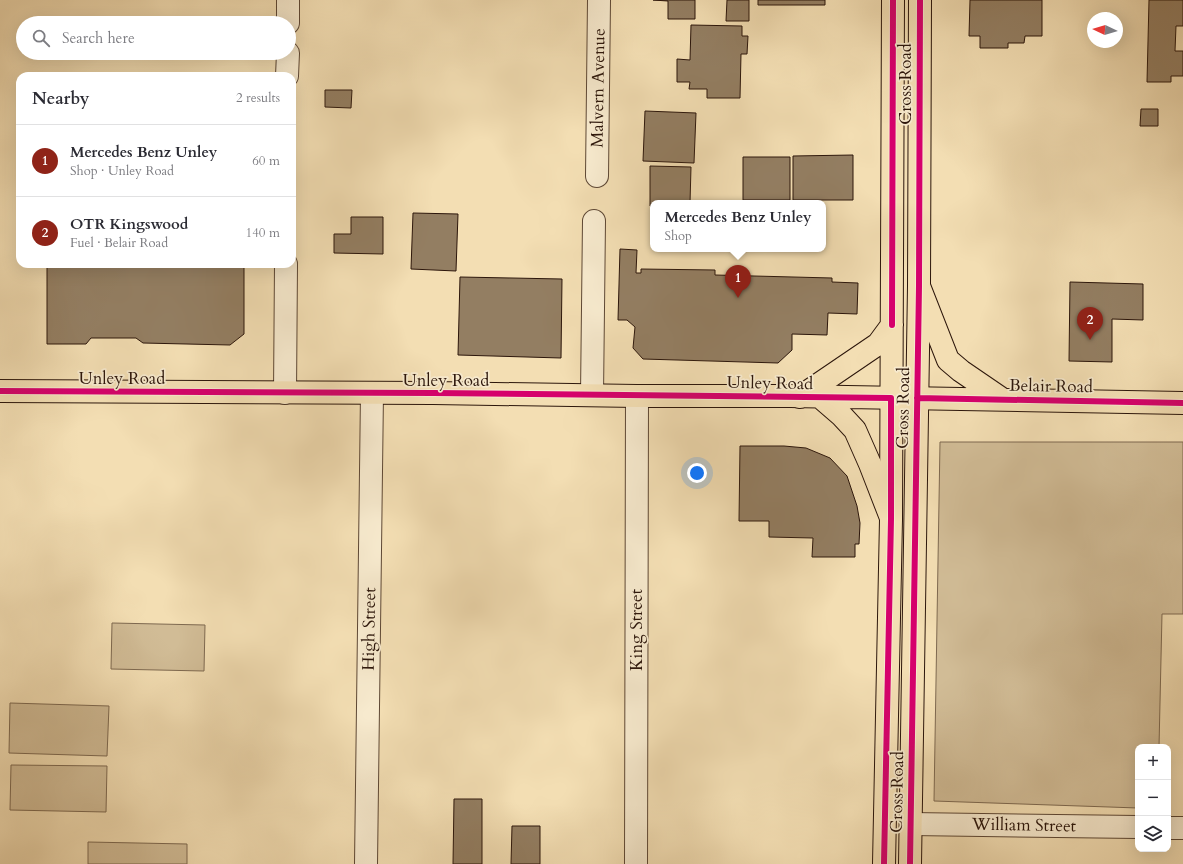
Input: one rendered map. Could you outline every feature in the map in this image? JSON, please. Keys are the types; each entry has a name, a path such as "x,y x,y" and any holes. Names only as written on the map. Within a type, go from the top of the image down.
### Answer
{"main road":[{"name":"Cross Road","path":"884,864 891,519 892,0"},
{"name":"Cross Road","path":"910,864 918,398 920,0"},
{"path":"919,286 948,360 961,371 1002,399"},
{"path":"891,519 855,430 842,416 810,397 878,344 892,325"},
{"name":"Unley Road","path":"0,391 918,398"},
{"name":"Belair Road","path":"918,398 1183,403"}],"street":[{"path":"288,0 288,16"},
{"name":"Malvern Avenue","path":"596,176 598,0"},
{"path":"287,72 288,60"},
{"path":"592,395 594,221"},
{"path":"286,268 286,393"},
{"name":"High Street","path":"366,864 372,393"},
{"name":"King Street","path":"636,864 637,396"},
{"name":"William Street","path":"911,824 1135,827"},
{"path":"1171,828 1183,828"}],"shaded area":[{"path":"940,442 1183,442 1183,614 1162,614 1159,744 1135,744 1135,808 934,801"},
{"path":"112,623 205,625 204,671 111,669"},
{"path":"10,703 109,706 107,756 9,753"},
{"path":"11,765 107,766 106,812 10,810"},
{"path":"88,842 187,844 187,864 88,864"}],"building":[{"path":"653,0 695,0 695,19 668,19 668,1"},
{"path":"727,0 749,0 749,21 726,21"},
{"path":"758,0 825,0 825,5 758,5"},
{"path":"970,0 1042,0 1042,36 1025,36 1024,43 1008,43 1008,48 980,48 980,36 969,36"},
{"path":"1149,0 1183,0 1183,26 1176,26 1175,51 1183,51 1183,76 1171,76 1171,82 1147,82"},
{"path":"691,25 742,26 742,36 748,36 747,54 741,54 740,98 707,98 707,89 689,89 690,82 677,82 677,59 690,60"},
{"path":"325,90 352,90 351,108 325,107"},
{"path":"1141,109 1158,109 1158,126 1140,126"},
{"path":"645,111 696,113 694,163 643,161"},
{"path":"853,155 853,200 793,200 793,156"},
{"path":"743,157 790,157 790,200 743,200"},
{"path":"650,166 691,167 690,200 650,200"},
{"path":"413,213 458,214 456,271 411,269"},
{"path":"351,217 383,217 383,254 334,253 334,234 351,234"},
{"path":"620,249 637,250 636,273 641,273 641,269 715,270 715,275 832,278 832,282 858,283 857,314 828,313 827,335 792,334 792,350 778,363 643,359 633,348 635,327 627,320 618,320"},
{"path":"47,268 244,268 244,334 230,345 143,343 136,338 91,338 86,344 47,344"},
{"path":"460,277 562,279 561,358 458,355"},
{"path":"1070,282 1143,284 1143,320 1112,319 1112,362 1069,361"},
{"path":"740,446 784,446 806,448 830,458 847,476 857,506 860,523 859,544 855,544 855,557 812,557 813,538 769,537 769,521 739,521"},
{"path":"454,799 482,799 482,864 453,864"},
{"path":"512,826 540,826 540,864 511,864"}],"cycle path":[{"path":"892,325 893,0"},
{"path":"910,864 919,286 920,0"},
{"path":"0,391 433,393 891,398 891,519 884,864"},
{"path":"917,398 1183,403"}],"place":[{"name":"Mercedes Benz Unley","path":"738,298"},
{"name":"OTR Kingswood","path":"1090,340"}]}
